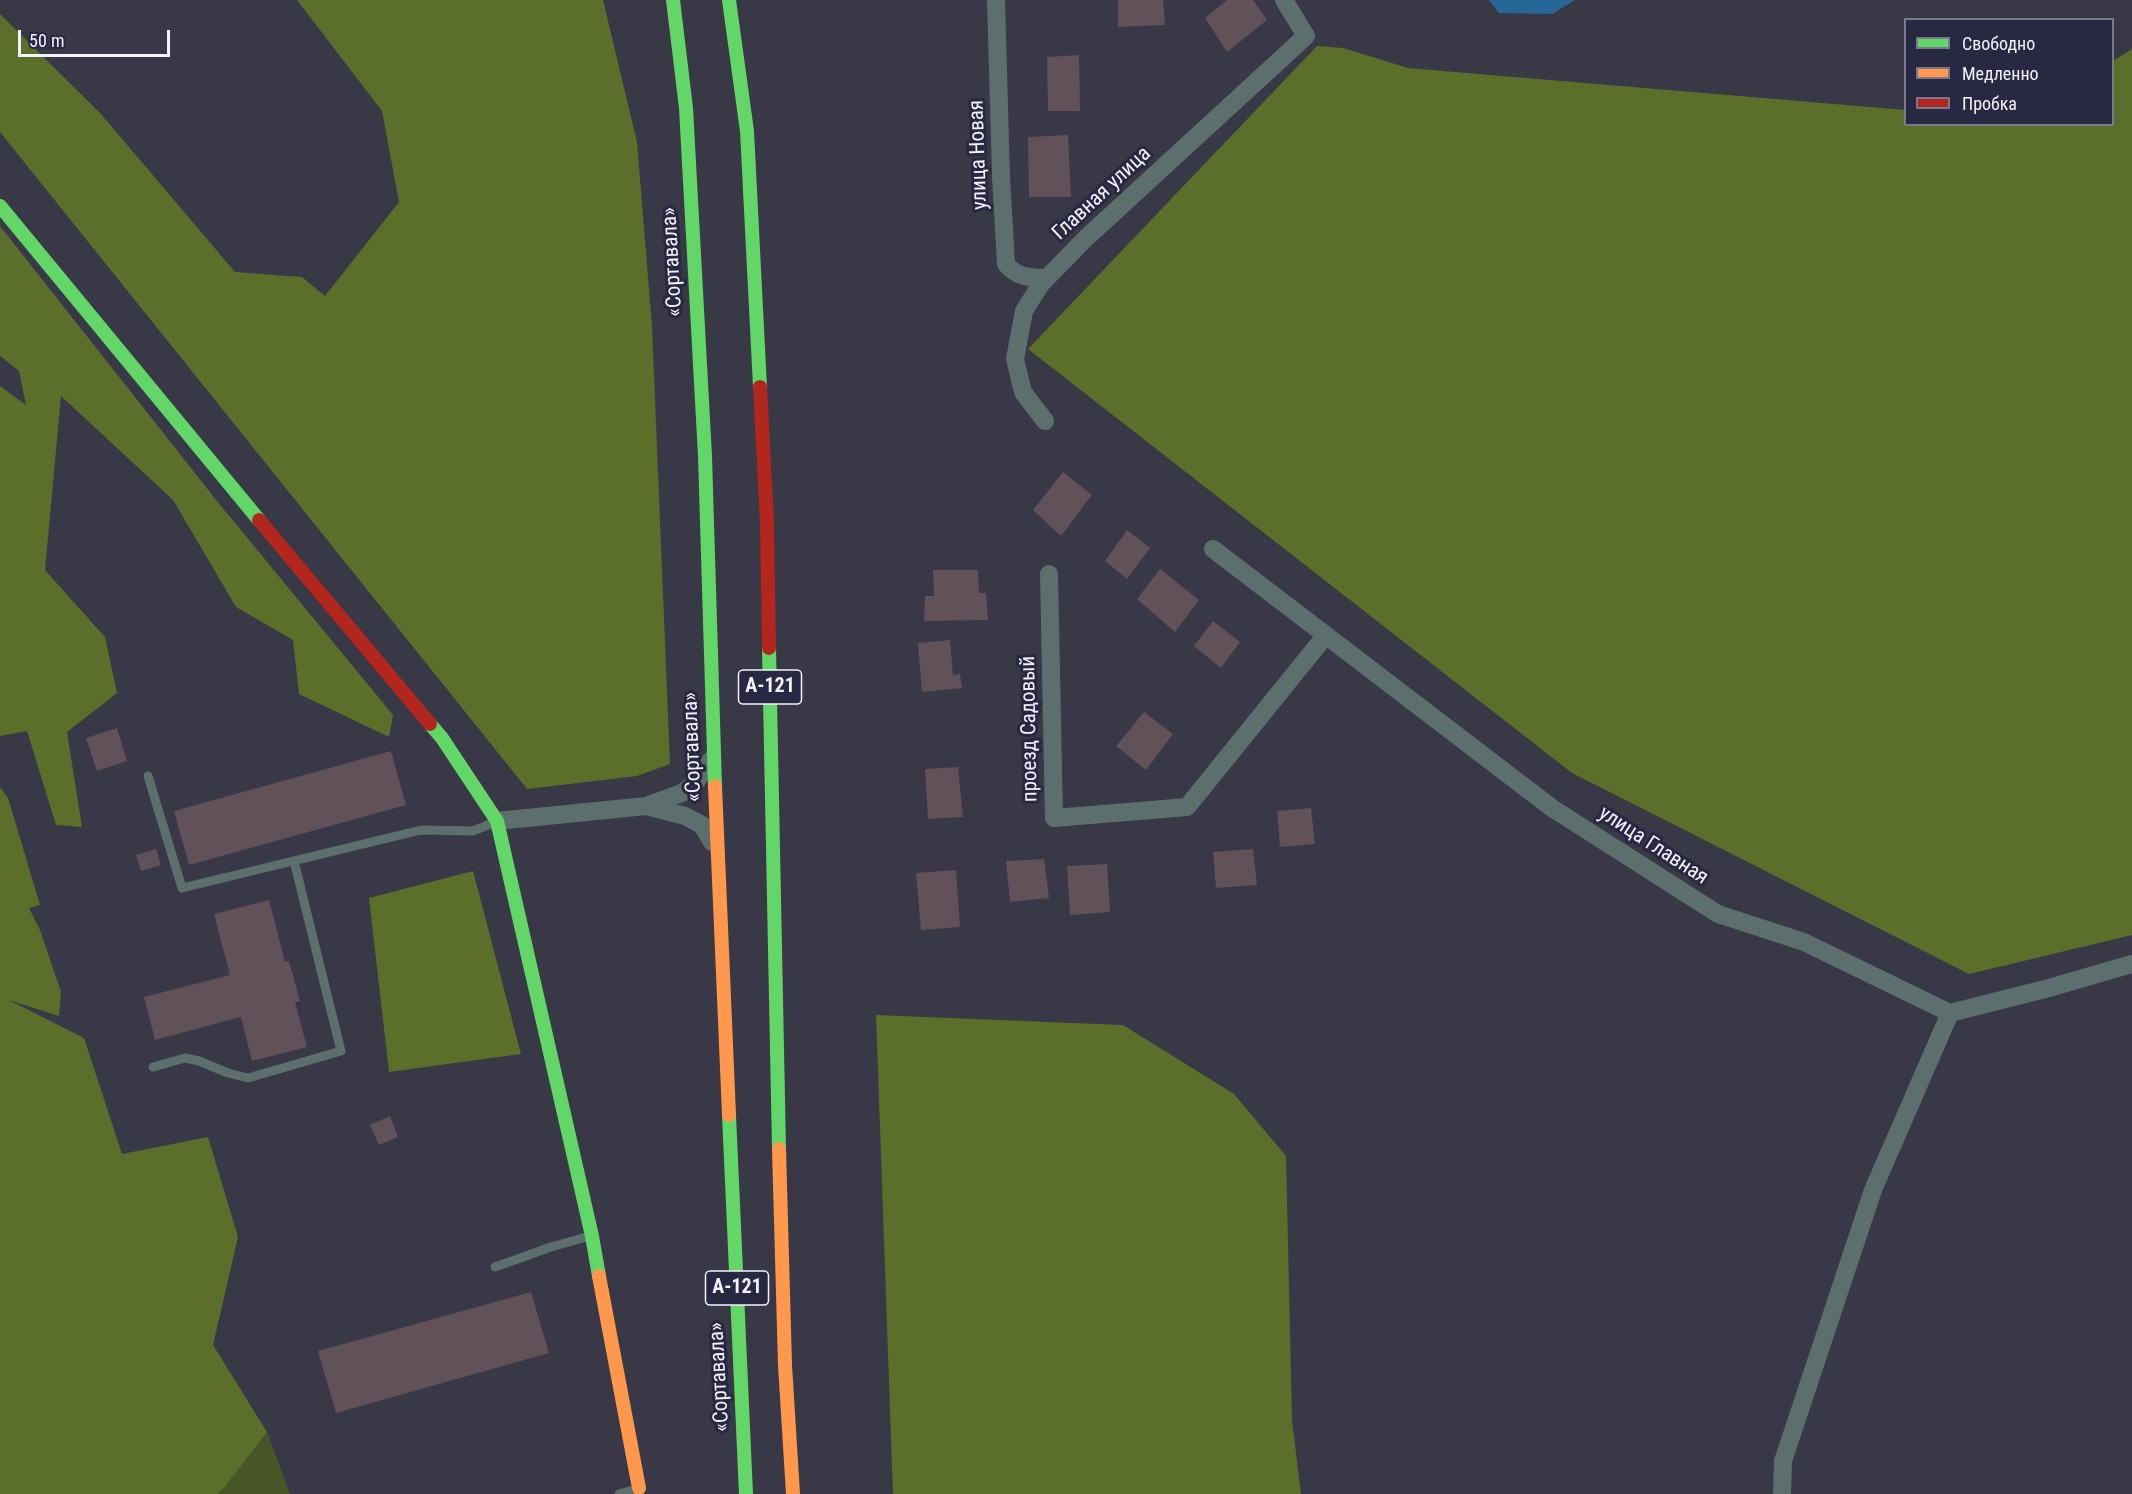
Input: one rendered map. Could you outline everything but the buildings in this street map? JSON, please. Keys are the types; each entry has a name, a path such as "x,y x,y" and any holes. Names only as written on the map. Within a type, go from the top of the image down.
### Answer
{"main road":[{"name":"«Сортавала»","path":"673,0 686,108 705,456 717,850 746,1494"},
{"name":"А-121","path":"729,0 747,131 767,522 774,944 785,1365 793,1494"},
{"path":"0,206 441,738 497,821 592,1236 639,1488"}],"street":[{"name":"улица Новая","path":"996,0 1006,264 1014,273 1027,277 1046,278"},
{"name":"Главная улица","path":"1045,421 1023,392 1015,359 1024,310 1046,278 1085,239 1306,36 1284,0"},
{"name":"улица Главная","path":"1213,549 1552,808 1718,914 1804,942 1950,1012"},
{"name":"проезд Садовый","path":"1049,574 1054,818 1187,807 1326,635"},
{"path":"497,821 646,806 682,792 695,783 714,756"},
{"path":"646,806 685,816 702,825 717,850"},
{"path":"1782,1494 1783,1461 1873,1190 1950,1012 2049,988 2132,964"}],"lane":[{"path":"148,777 182,888 421,830 473,831 497,821"},
{"path":"153,1067 185,1058 248,1078 341,1051 294,861"},
{"path":"495,1267 551,1246 592,1236"},
{"path":"620,1494 639,1488"}],"green space":[{"path":"297,0 603,0 637,142 652,326 670,764 637,776 527,789 0,132 0,14 101,114 235,272 302,277 325,296 399,202 382,111"},
{"path":"1317,46 1343,48 1408,68 1904,110 1904,126 2114,126 2114,60 2132,49 2132,935 1969,974 1572,773 1028,349"},
{"path":"0,226 217,501 393,715 389,737 299,694 293,640 236,607 173,500 61,396 45,570 105,637 117,693 67,732 82,827 56,825 27,731 0,736 0,386 26,405 19,371 0,356"},
{"path":"0,787 8,798 40,905 29,908 40,930 61,992 59,1016 9,1000 84,1038 122,1154 208,1137 238,1237 213,1345 267,1432 217,1494 0,1494"},
{"path":"473,871 521,1054 389,1072 369,898"},
{"path":"876,1015 1123,1025 1234,1094 1286,1156 1292,1420 1301,1494 893,1494"},
{"path":"267,1432 290,1494 217,1494 224,1488"}],"water":[{"path":"1489,0 1575,0 1552,14 1499,13"}],"traffic: fast":[{"path":"673,0 686,108 705,456 715,786"},
{"path":"729,0 747,131 760,387"},
{"path":"0,206 259,520"},
{"path":"769,648 779,1149"},
{"path":"430,724 442,738 497,821 592,1236 599,1276"},
{"path":"729,1115 746,1494"}],"traffic: slow":[{"path":"715,786 729,1115"},
{"path":"779,1149 785,1365 793,1494"},
{"path":"599,1276 639,1488"}],"traffic: jam":[{"path":"760,387 767,522 769,648"},
{"path":"259,520 430,724"}]}
